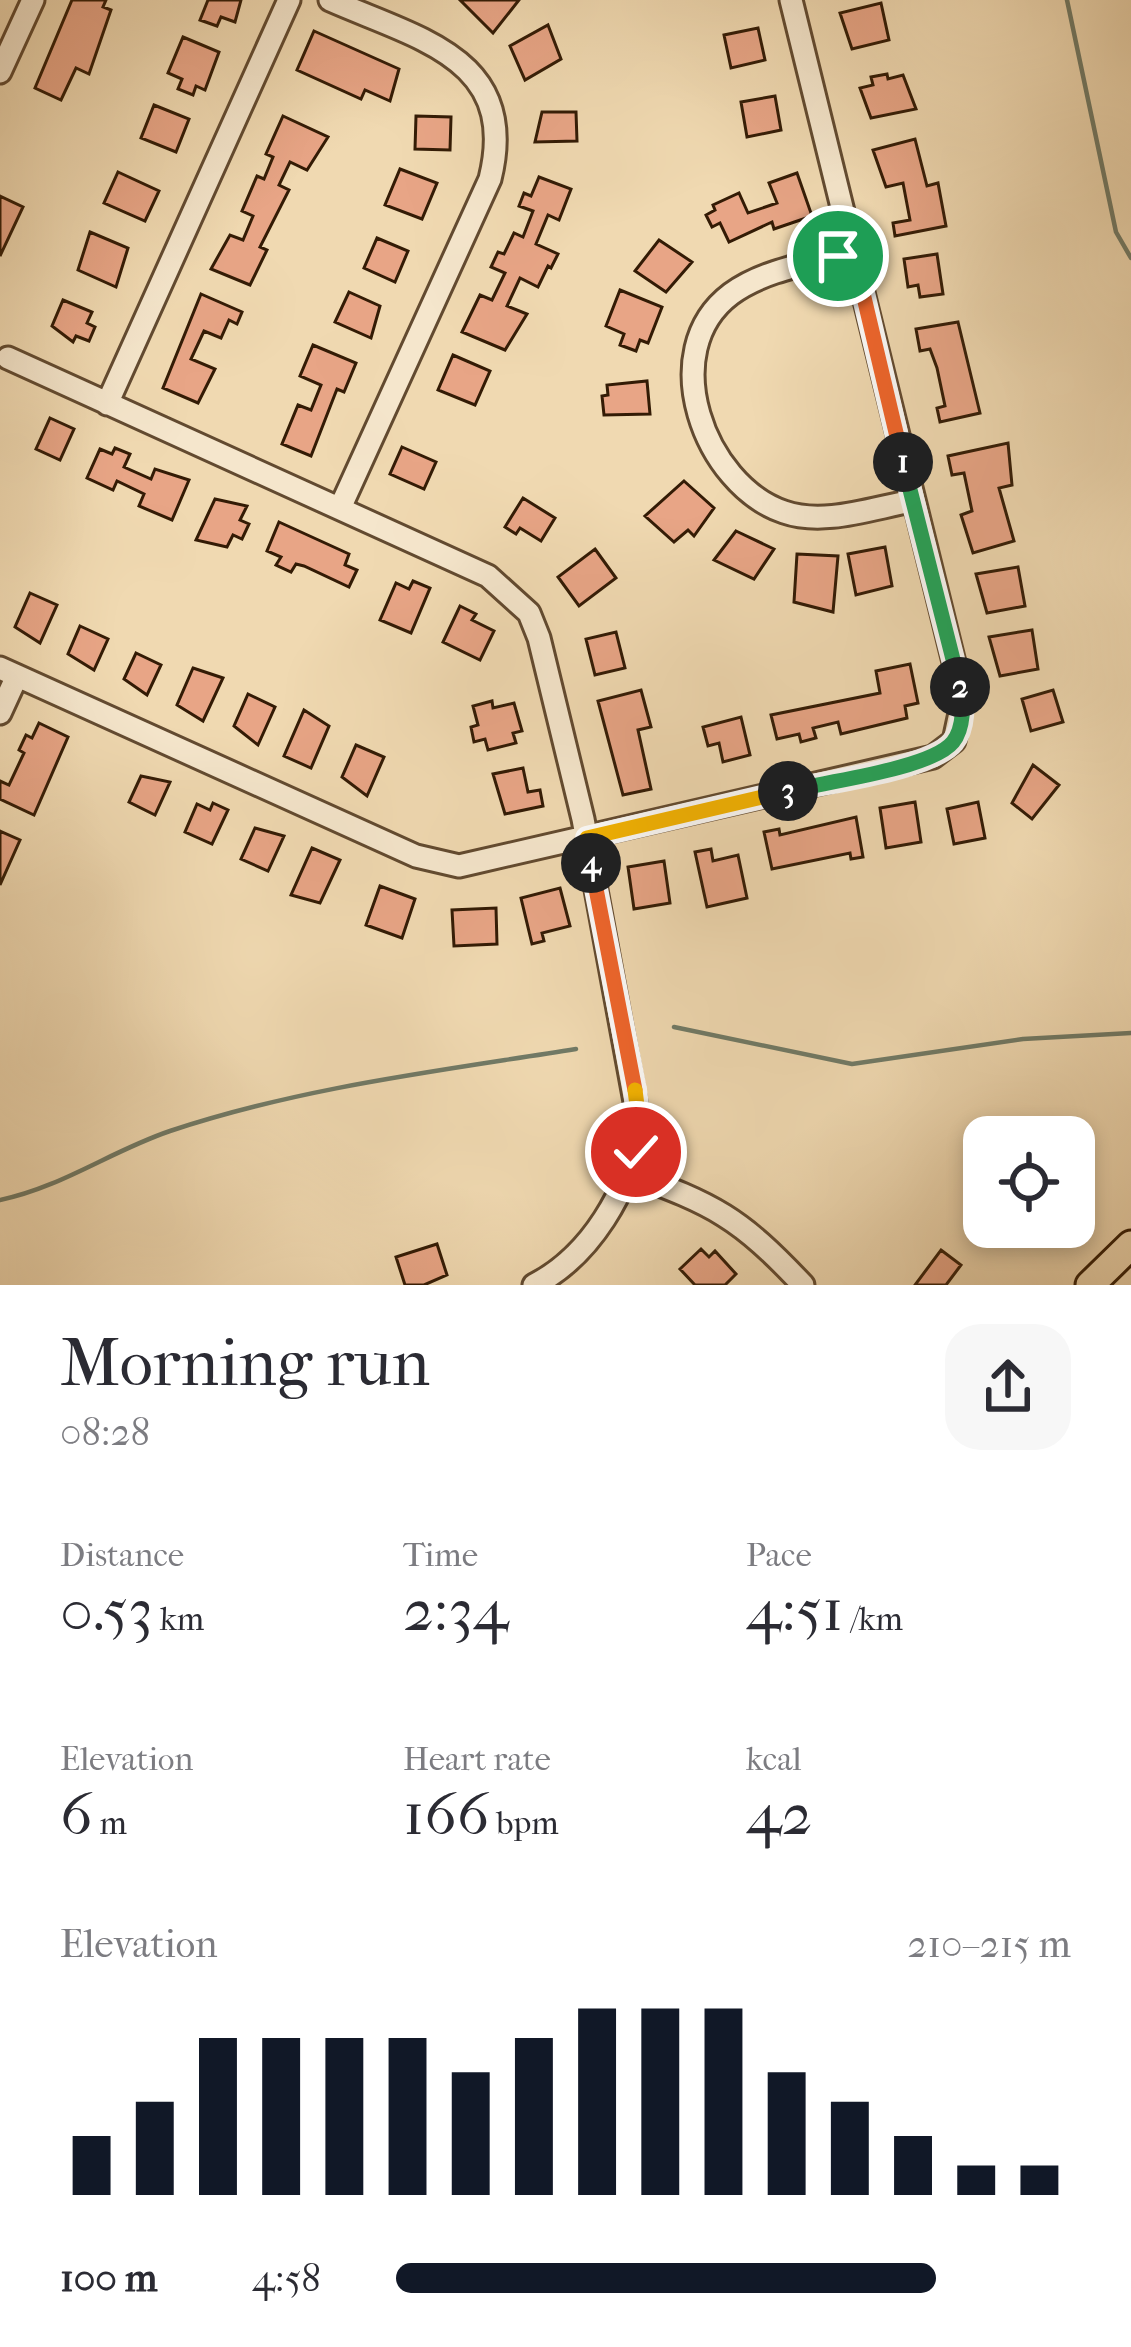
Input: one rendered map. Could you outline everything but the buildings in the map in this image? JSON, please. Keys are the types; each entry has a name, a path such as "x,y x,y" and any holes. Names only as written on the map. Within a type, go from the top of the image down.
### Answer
{"main road":[{"path":"1090,1285 1131,1245"}],"street":[{"path":"0,72 32,0"},
{"path":"106,404 290,0"},
{"path":"329,0 454,56 489,96 497,149 490,179 340,508"},
{"path":"0,713 9,672 436,864 488,862 933,757 954,741 963,699 791,0"},
{"path":"853,251 757,278 720,303 694,350 690,381 695,406 708,436 749,490 784,512 832,516 912,501"},
{"path":"8,358 488,575 530,613 587,838 640,1129 628,1173 584,1244 558,1273 534,1285"},
{"path":"628,1173 712,1204 757,1236 803,1285"}],"waterway":[{"path":"1067,0 1116,232 1131,258"},
{"path":"674,1027 852,1064 1023,1039 1131,1033"},
{"path":"0,1200 44,1187 148,1139 220,1116 371,1082 576,1049"}],"route":[{"path":"636,1152 640,1129 635,1094 587,838 933,757 954,741 961,721 963,699 853,251 838,256"}]}
